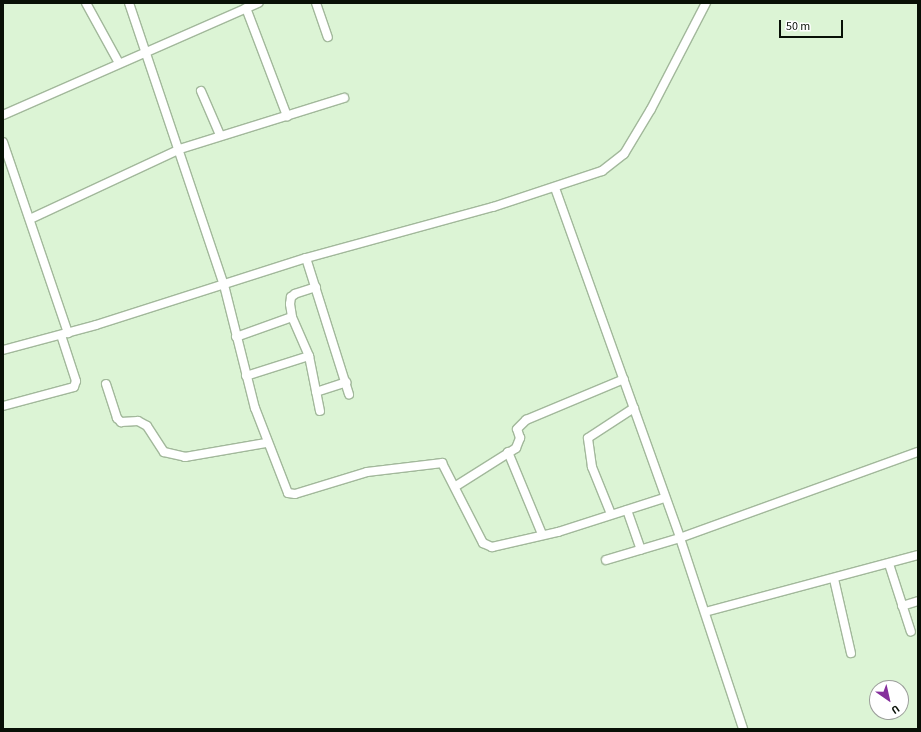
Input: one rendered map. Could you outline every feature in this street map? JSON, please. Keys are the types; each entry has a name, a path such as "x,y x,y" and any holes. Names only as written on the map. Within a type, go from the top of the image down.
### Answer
{"street":[{"path":"86,3 118,63"},
{"path":"129,3 180,149 224,285 246,376 266,443 285,488 292,495 367,472 439,463 445,467 456,486 486,546 492,547 627,510 664,498"},
{"path":"3,115 118,63 258,3"},
{"path":"316,3 328,37"},
{"path":"3,350 65,334 306,258 555,188 602,171 624,154 651,110 706,3"},
{"path":"246,8 287,116"},
{"path":"201,90 220,135"},
{"path":"30,219 180,149 220,135 344,98"},
{"path":"3,142 30,219 65,334 76,384 68,389 3,406"},
{"path":"555,188 624,379 664,498 680,538 742,729"},
{"path":"306,258 349,394"},
{"path":"316,287 291,297 292,317 309,356 320,411"},
{"path":"236,337 292,317"},
{"path":"246,376 309,356"},
{"path":"456,486 518,444 517,429 526,420 624,379"},
{"path":"316,392 346,382"},
{"path":"106,384 117,418 121,422 138,422 147,426 164,452 185,457 266,443"},
{"path":"612,514 592,467 588,438 634,408"},
{"path":"508,452 542,534"},
{"path":"606,560 680,538 918,452"},
{"path":"627,510 641,550"},
{"path":"705,612 834,579 918,555"},
{"path":"889,564 911,632"},
{"path":"834,579 851,653"},
{"path":"902,606 918,601"}]}
